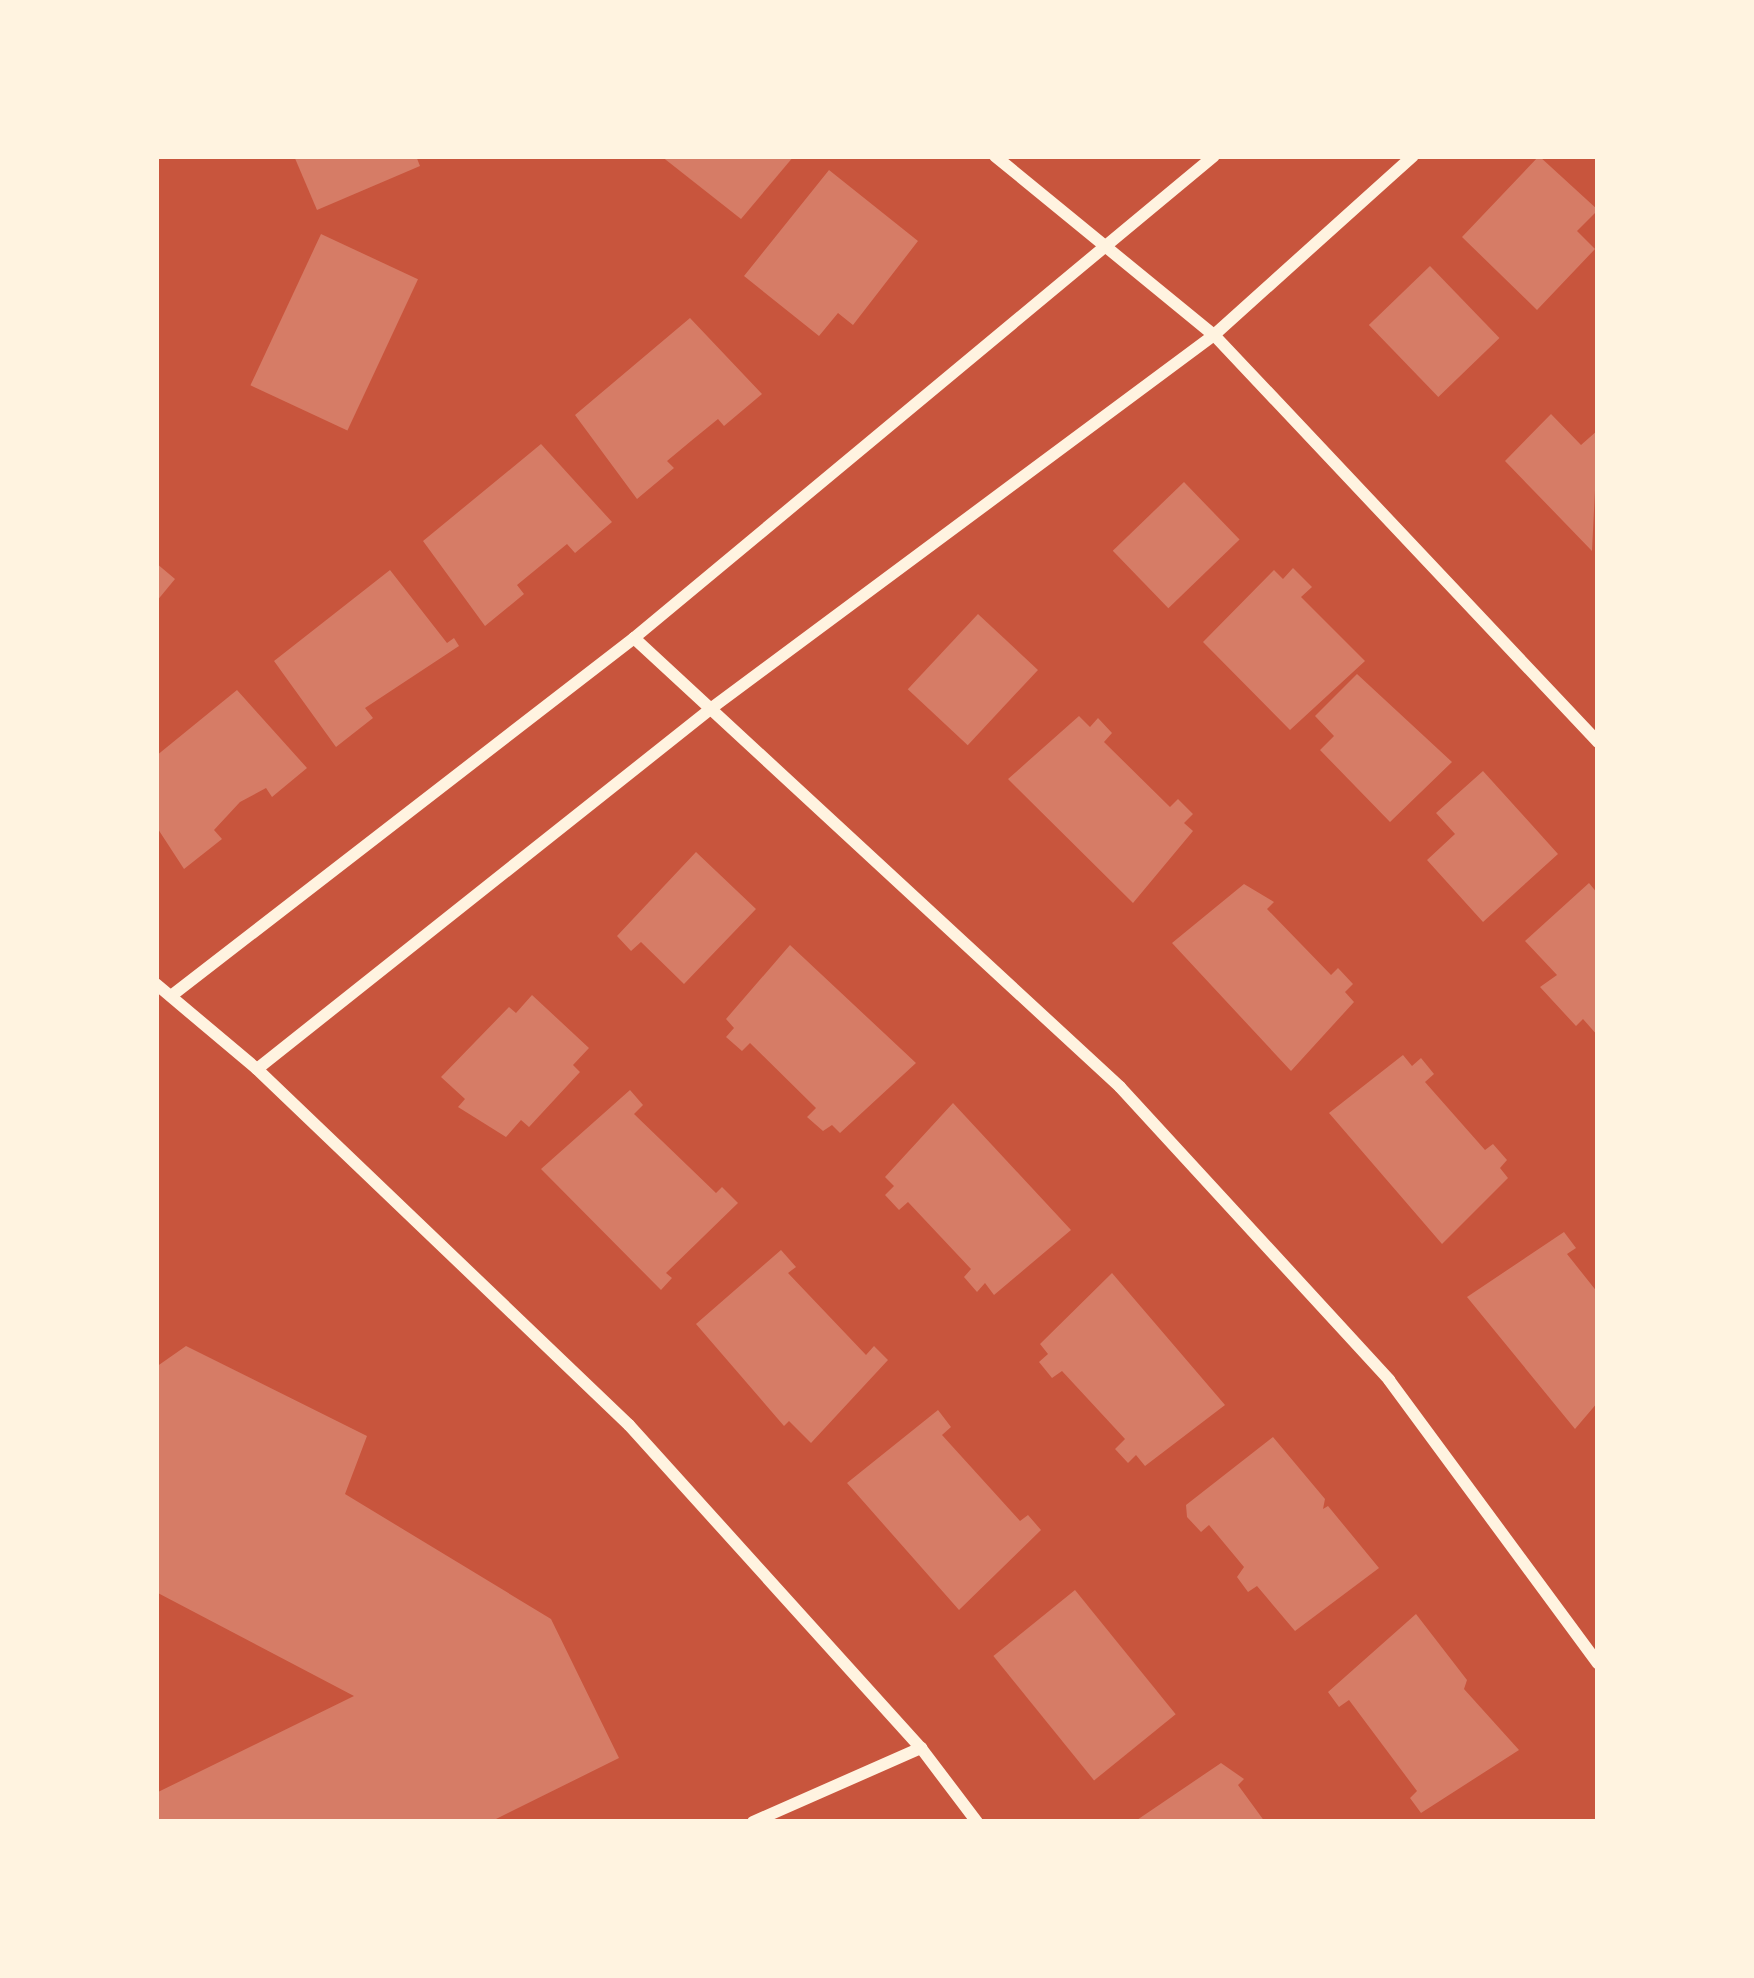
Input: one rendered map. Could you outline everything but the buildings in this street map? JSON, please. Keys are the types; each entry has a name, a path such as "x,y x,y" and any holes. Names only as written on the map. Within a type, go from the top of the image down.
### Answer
{"street":[{"path":"995,156 1214,335 1598,742"},
{"path":"171,996 634,638 1111,248 1214,156"},
{"path":"256,1069 713,706 1214,335 1413,156"},
{"path":"634,638 713,706 1151,1122 1389,1380 1598,1663"},
{"path":"156,984 256,1069 629,1425 921,1748 977,1822"},
{"path":"753,1822 921,1748"}]}
